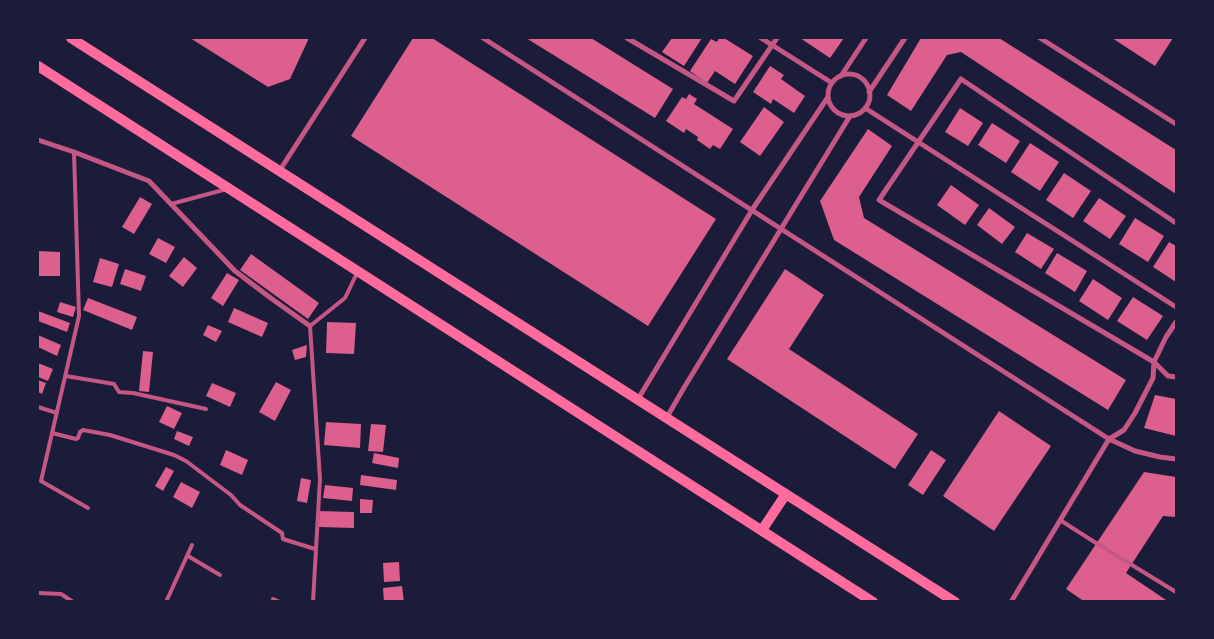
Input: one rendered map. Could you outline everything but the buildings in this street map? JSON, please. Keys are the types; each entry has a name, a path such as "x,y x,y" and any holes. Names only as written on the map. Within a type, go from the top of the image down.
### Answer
{"main road":[{"path":"71,38 955,602"},
{"path":"38,66 873,602"},
{"path":"762,530 786,494"}],"street":[{"path":"280,170 365,38"},
{"path":"483,38 1109,439 1135,451 1176,459"},
{"path":"627,38 734,101 777,38"},
{"path":"760,38 832,83"},
{"path":"841,76 866,38"},
{"path":"869,92 905,38"},
{"path":"1040,38 1176,124"},
{"path":"848,74 860,78 865,83 869,92 869,102 860,113 850,116 840,114 830,104 829,90 835,79 841,76 848,74"},
{"path":"1176,223 961,79 879,200 1154,362 1168,376 1176,377"},
{"path":"638,399 752,210 828,97"},
{"path":"865,108 1176,307"},
{"path":"667,418 850,116"},
{"path":"38,140 148,181 235,271 310,326"},
{"path":"1011,602 1109,439 1124,430 1135,413 1153,378 1154,362 1166,337 1176,322"}],"lane":[{"path":"74,152 80,316 39,481 88,508"},
{"path":"170,204 229,188"},
{"path":"313,602 320,479 310,326 345,298 358,271"},
{"path":"66,376 114,384 119,392 133,393 206,409"},
{"path":"38,407 57,413"},
{"path":"52,433 76,439 83,430 103,433 186,461 231,495 240,506 282,533 283,539 316,549"},
{"path":"1060,520 1176,592"},
{"path":"166,602 192,545"},
{"path":"188,556 220,575"},
{"path":"38,593 61,594 73,602"},
{"path":"273,599 280,602"}]}
